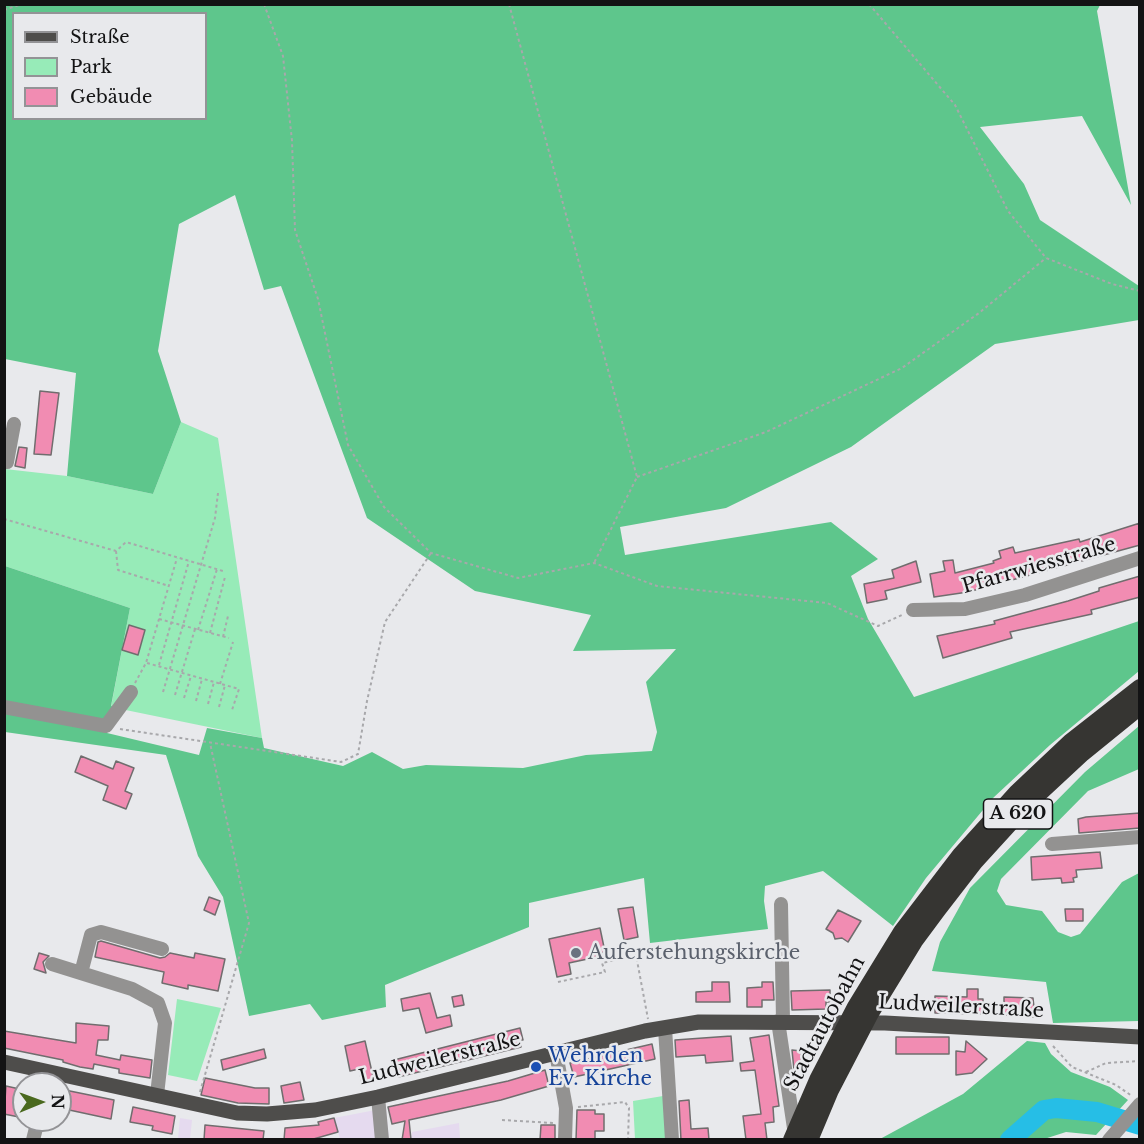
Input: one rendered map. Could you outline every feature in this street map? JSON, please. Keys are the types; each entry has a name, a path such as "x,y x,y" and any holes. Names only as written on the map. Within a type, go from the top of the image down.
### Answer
{"highway":[{"name":"A 620","path":"809,1140 830,1090 908,936 961,855 1017,793 1071,742 1140,688"},
{"name":"A 620","path":"908,936 1026,805 1082,753 1140,706"},
{"name":"Stadtautobahn","path":"794,1140 818,1080 856,1007 908,936"}],"main road":[{"name":"Ludweilerstraße","path":"72,1082 157,1095 237,1113 284,1114 378,1097 657,1029 699,1022 885,1023 1140,1037"},
{"name":"Ludweilerstraße","path":"4,1062 32,1072"}],"street":[{"path":"4,462 7,462 14,424"},
{"name":"Pfarrwiesstraße","path":"914,610 975,607 1025,595 1140,558"},
{"path":"4,707 106,726 131,692"},
{"path":"1052,844 1140,837"},
{"path":"781,904 780,1021 794,1140"},
{"path":"81,973 91,935 101,932 162,949"},
{"path":"52,964 132,989 158,1003 165,1023 157,1095"},
{"path":"657,1029 672,1140"},
{"path":"556,1053 566,1108 565,1140"},
{"path":"378,1097 382,1140"},
{"path":"1111,1137 1139,1104"}],"path":[{"path":"4,10 22,4"},
{"path":"264,4 283,56 292,141 295,230 318,299 348,445 384,507 431,553 518,578 594,563 657,586 827,603 878,626 914,610"},
{"path":"509,4 637,477 594,563"},
{"path":"869,4 955,105 1008,211 1046,258 1112,284 1140,291"},
{"path":"637,477 766,432 902,368 979,313 1046,258"},
{"path":"163,692 215,518 218,493"},
{"path":"4,519 116,551"},
{"path":"116,551 126,542 223,571"},
{"path":"116,551 118,570 169,586"},
{"path":"106,726 341,762 358,754 367,701 385,622 431,553"},
{"path":"131,692 146,663 177,558"},
{"path":"158,666 189,561"},
{"path":"175,695 217,570"},
{"path":"210,633 225,577"},
{"path":"223,637 228,616"},
{"path":"159,619 229,638"},
{"path":"220,684 233,642"},
{"path":"146,663 239,689 232,710"},
{"path":"184,698 192,676"},
{"path":"196,701 202,679"},
{"path":"208,704 214,682"},
{"path":"219,707 225,685"},
{"path":"197,1105 249,923 210,743"},
{"path":"558,982 604,972 603,963 636,955 657,1029"},
{"path":"1048,1032 1054,1049 1072,1067 1116,1085 1139,1104"},
{"path":"1086,1072 1106,1063 1140,1061"},
{"path":"566,1108 599,1107 625,1102 629,1108 628,1140"},
{"path":"502,1120 566,1124"}],"shaded area":[{"path":"386,1108 389,1139 340,1139 334,1118"},
{"path":"180,1118 192,1120 190,1139 178,1139"},
{"path":"459,1123 460,1139 411,1139 412,1132"}],"green space":[{"path":"5,5 1100,5 1097,11 1131,205 1082,116 980,127 1024,184 1040,220 1139,286 1139,320 995,344 851,447 726,508 620,527 625,555 831,522 878,559 851,576 868,619 914,697 1139,621 1139,671 1050,745 993,798 926,878 893,926 823,871 765,886 764,901 768,929 650,943 644,878 529,903 529,927 385,985 386,1007 322,1020 310,1004 249,1016 223,897 198,856 166,755 5,732 5,566 130,608 111,706 121,710 107,733 199,755 207,728 262,738 264,748 343,766 372,752 403,769 426,765 523,768 586,755 652,751 657,732 646,682 676,649 573,651 591,615 475,591 367,518 281,286 264,290 235,195 179,224 158,351 181,422 153,494 67,476 76,373 5,359"},
{"path":"181,422 218,438 262,738 111,707 130,608 5,566 5,469 67,476 153,494"},
{"path":"1139,726 1139,769 1088,791 1001,879 997,891 1006,905 1042,911 1058,932 1071,937 1080,934 1122,882 1139,873 1139,1021 1053,1023 1046,982 932,971 940,942 970,888 1085,772"},
{"path":"177,999 221,1008 197,1081 168,1075"},
{"path":"1027,1041 1045,1043 1051,1054 1071,1072 1110,1087 1128,1100 1096,1135 1066,1132 1041,1140 880,1139 963,1094"},
{"path":"663,1096 666,1139 635,1139 633,1101"}],"building":[{"path":"40,391 59,393 51,455 34,454"},
{"path":"19,447 27,448 25,468 15,466"},
{"path":"1140,523 1140,545 968,592 934,597 930,574 945,571 943,561 953,560 955,573 994,563 993,561 1001,558 999,551 1013,547 1015,553 1079,539 1080,542"},
{"path":"916,561 921,582 885,591 887,599 867,603 864,584 894,578 892,570"},
{"path":"1140,576 1140,597 1091,610 1092,614 1010,632 1012,638 943,658 937,636 995,624 994,621 1068,601 1099,591 1099,588"},
{"path":"129,625 145,630 138,655 122,650"},
{"path":"81,756 113,769 116,761 134,768 125,791 132,794 126,809 103,800 108,786 75,772"},
{"path":"1140,813 1140,828 1079,833 1078,819"},
{"path":"1100,852 1102,868 1076,870 1077,877 1073,878 1074,882 1062,883 1061,878 1032,880 1031,857"},
{"path":"209,897 220,901 215,915 204,910"},
{"path":"633,907 638,937 624,940 618,909"},
{"path":"1065,909 1083,909 1083,921 1066,921"},
{"path":"838,910 861,921 848,942 842,938 835,939 833,933 826,929"},
{"name":"Auferstehungskirche","path":"600,928 605,952 596,954 597,957 569,963 571,974 557,977 549,939"},
{"path":"98,942 160,958 170,953 194,958 195,953 225,959 218,991 188,985 188,989 162,983 164,972 95,957"},
{"path":"39,953 49,956 43,962 46,973 34,969"},
{"path":"712,982 729,982 730,1002 696,1002 696,992 712,991"},
{"path":"762,982 773,982 774,1000 762,1000 762,1007 747,1007 747,988 762,987"},
{"path":"967,989 978,989 978,999 983,999 983,1014 935,1013 935,996 967,997"},
{"path":"830,990 830,1002 826,1002 826,1009 792,1010 791,991"},
{"path":"430,993 437,1018 450,1015 452,1026 426,1033 419,1008 403,1011 401,999"},
{"path":"462,995 464,1005 454,1007 452,997"},
{"path":"1004,997 1033,998 1035,1017 1004,1015"},
{"path":"76,1023 109,1026 108,1040 98,1040 96,1055 120,1060 121,1055 152,1060 150,1078 119,1073 119,1069 94,1064 93,1069 80,1067 63,1062 63,1060 4,1048 4,1031 76,1043"},
{"path":"520,1028 523,1040 519,1040 521,1047 398,1077 394,1060"},
{"path":"769,1035 779,1106 773,1107 774,1122 765,1123 767,1140 746,1140 743,1116 761,1114 755,1070 741,1071 740,1063 754,1061 750,1038"},
{"path":"731,1036 733,1061 706,1063 705,1055 676,1057 675,1040"},
{"path":"896,1037 949,1037 949,1054 896,1054"},
{"path":"365,1041 374,1081 362,1083 359,1069 350,1071 345,1046"},
{"path":"966,1041 987,1059 972,1073 956,1075 956,1051 965,1052"},
{"path":"652,1044 655,1059 574,1077 570,1063"},
{"path":"264,1049 266,1058 223,1070 221,1060"},
{"path":"792,1050 801,1051 802,1070 794,1070"},
{"path":"545,1070 549,1086 501,1100 409,1120 411,1140 402,1140 405,1121 392,1124 388,1107 508,1081"},
{"path":"205,1078 255,1088 269,1088 269,1104 238,1103 201,1095"},
{"path":"300,1082 304,1100 284,1103 281,1086"},
{"path":"6,1086 12,1087 12,1116 4,1114"},
{"path":"72,1091 114,1100 111,1119 72,1111"},
{"path":"689,1100 691,1129 708,1128 709,1140 681,1140 679,1101"},
{"path":"133,1107 175,1116 172,1134 152,1130 153,1126 130,1122"},
{"path":"577,1110 595,1110 595,1114 604,1114 604,1131 595,1131 595,1140 576,1140"},
{"path":"334,1118 338,1132 310,1140 284,1140 285,1128 319,1125 318,1122"},
{"path":"205,1125 264,1131 263,1140 204,1140"},
{"path":"541,1125 555,1125 555,1140 540,1140"}],"waterway":[{"path":"1010,1140 1044,1110 1056,1108 1097,1112 1140,1125"}],"place":[{"name":"Auferstehungskirche","path":"576,953"},
{"name":"Wehrden Ev. Kirche","path":"536,1067"}]}
